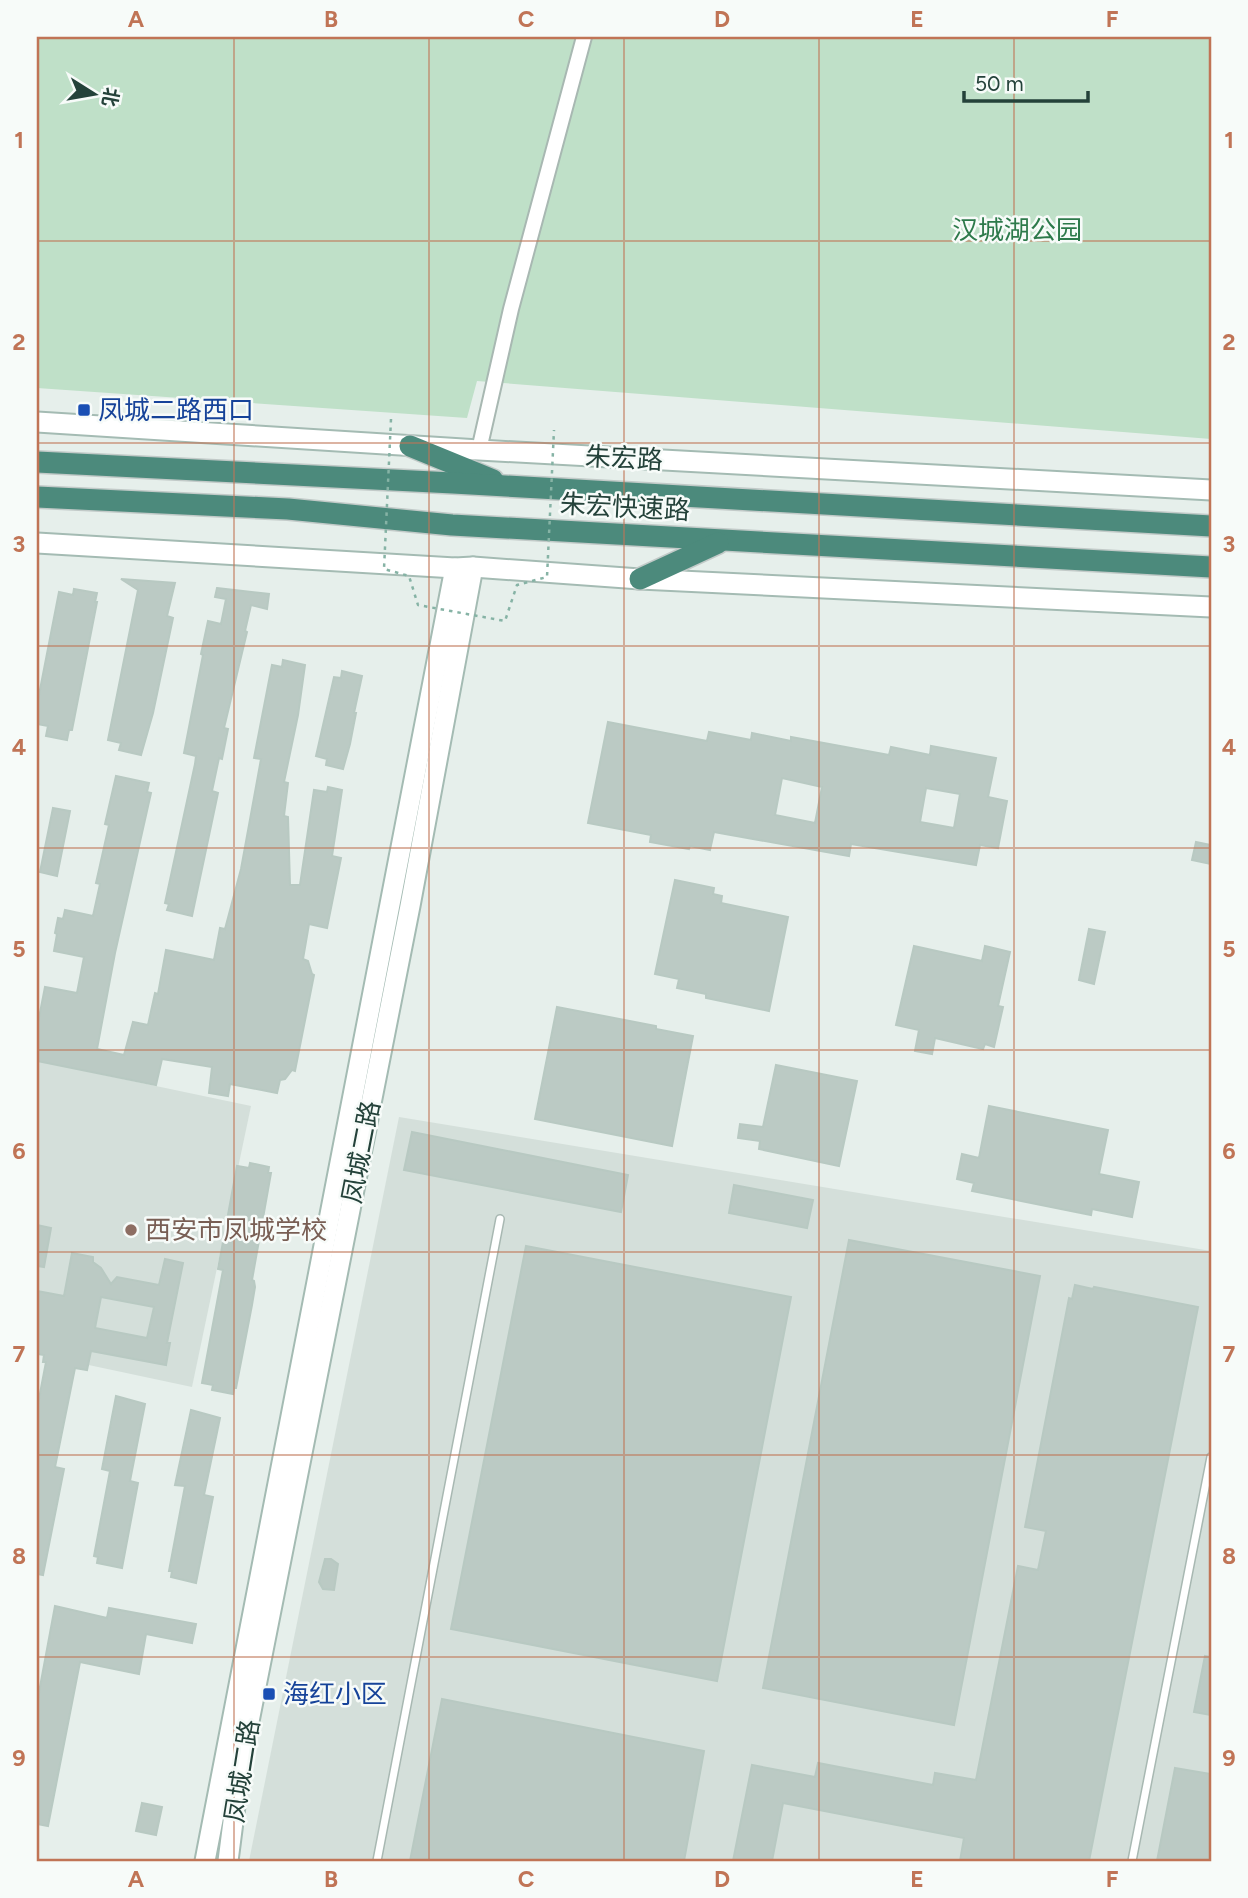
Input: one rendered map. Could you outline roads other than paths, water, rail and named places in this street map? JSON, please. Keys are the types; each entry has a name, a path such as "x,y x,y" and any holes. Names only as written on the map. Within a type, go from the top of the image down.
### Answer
{"highway":[{"path":"410,446 508,486"},
{"name":"朱宏快速路","path":"37,463 508,486 1211,526"},
{"name":"朱宏快速路","path":"37,497 288,509 452,525 1211,567"},
{"path":"640,579 722,541"}],"main road":[{"name":"朱宏路","path":"37,422 479,450 1211,490"},
{"path":"37,543 640,579 1211,607"},
{"name":"凤城二路","path":"205,1861 464,568"},
{"name":"凤城二路","path":"228,1861 240,1767 404,933 464,568"}],"street":[{"path":"479,450 511,309 584,37"}],"lane":[{"path":"377,1861 500,1219"},
{"path":"1132,1861 1211,1457"}],"place":[{"name":"凤城二路西口","path":"84,410"},
{"name":"西安市凤城学校","path":"131,1230"},
{"name":"海红小区","path":"269,1694"}],"park label":[{"name":"汉城湖公园","path":"1017,230"}]}
